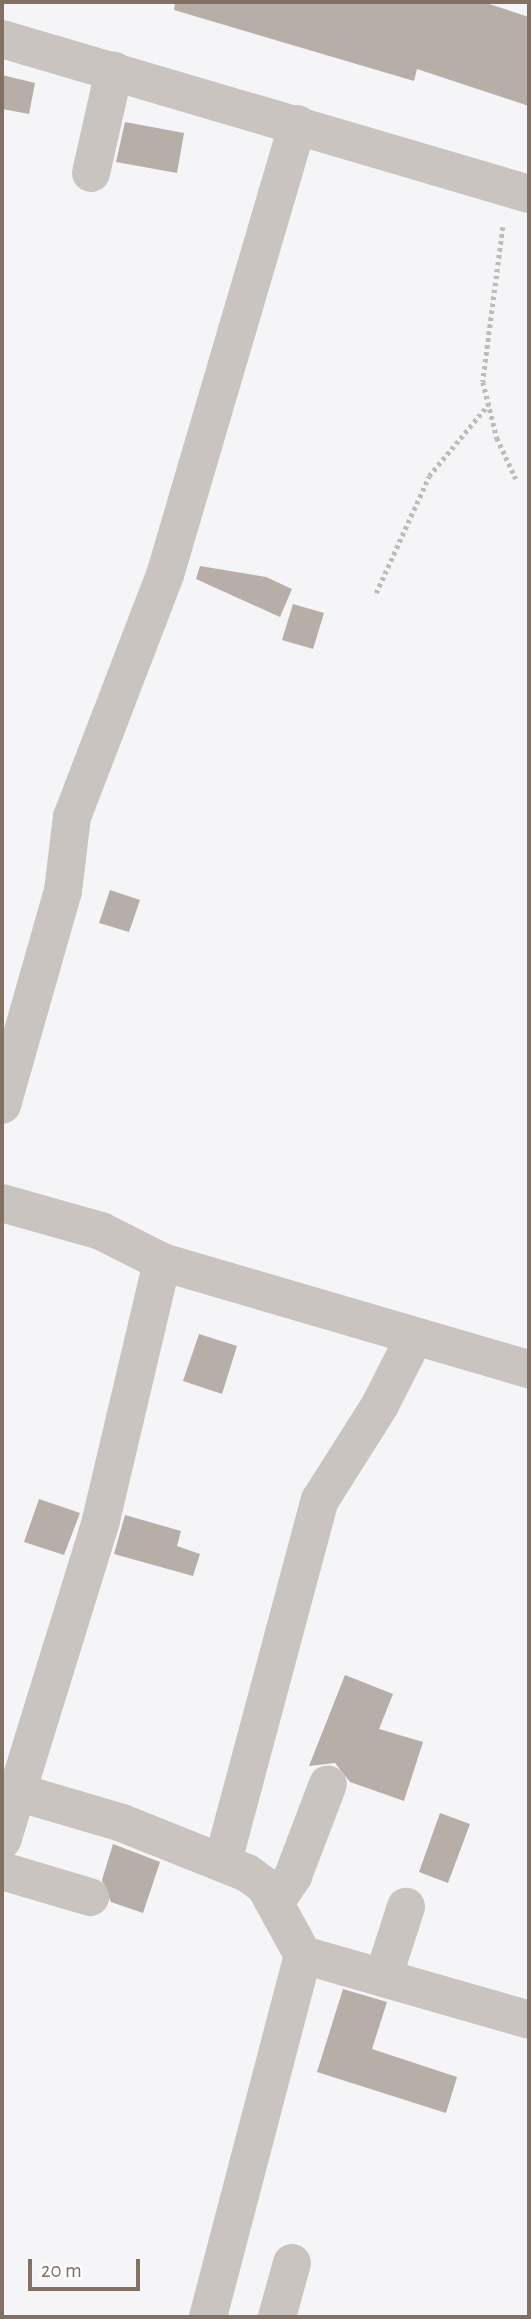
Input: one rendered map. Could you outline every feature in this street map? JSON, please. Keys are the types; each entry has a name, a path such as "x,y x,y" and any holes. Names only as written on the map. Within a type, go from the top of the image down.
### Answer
{"street":[{"path":"2,39 519,191"},
{"path":"91,173 114,71"},
{"path":"2,1105 63,891 72,817 165,575 298,124"},
{"path":"2,1203 101,1231 162,1262 414,1338 529,1369"},
{"path":"2,1840 101,1521 162,1262"},
{"path":"223,1861 320,1500 380,1405 414,1338"},
{"path":"275,1902 293,1876 328,1784"},
{"path":"17,1792 223,1861 265,1886 303,1955 208,2317"},
{"path":"2,1871 90,1897"},
{"path":"383,1978 406,1907"},
{"path":"303,1955 529,2020"},
{"path":"277,2317 292,2263"}],"path":[{"path":"516,479 488,404 483,382 519,191"},
{"path":"376,593 429,476 488,404"}],"building":[{"path":"175,2 483,2 529,17 529,106 417,69 414,81 174,10"},
{"path":"2,75 35,83 29,114 2,109"},
{"path":"125,122 184,133 177,173 116,162"},
{"path":"200,566 266,577 292,589 280,617 196,579"},
{"path":"293,604 324,613 313,649 282,640"},
{"path":"110,890 140,900 129,932 99,923"},
{"path":"199,1334 237,1346 222,1394 183,1381"},
{"path":"39,1499 80,1513 64,1555 24,1542"},
{"path":"125,1515 181,1531 177,1546 200,1554 193,1576 114,1554"},
{"path":"345,1675 393,1694 379,1729 423,1742 404,1801 350,1782 335,1763 309,1766"},
{"path":"440,1813 470,1824 448,1883 419,1872"},
{"path":"113,1844 160,1862 143,1913 111,1902 102,1880"},
{"path":"343,1989 387,2002 372,2049 457,2077 446,2113 317,2072"}]}
